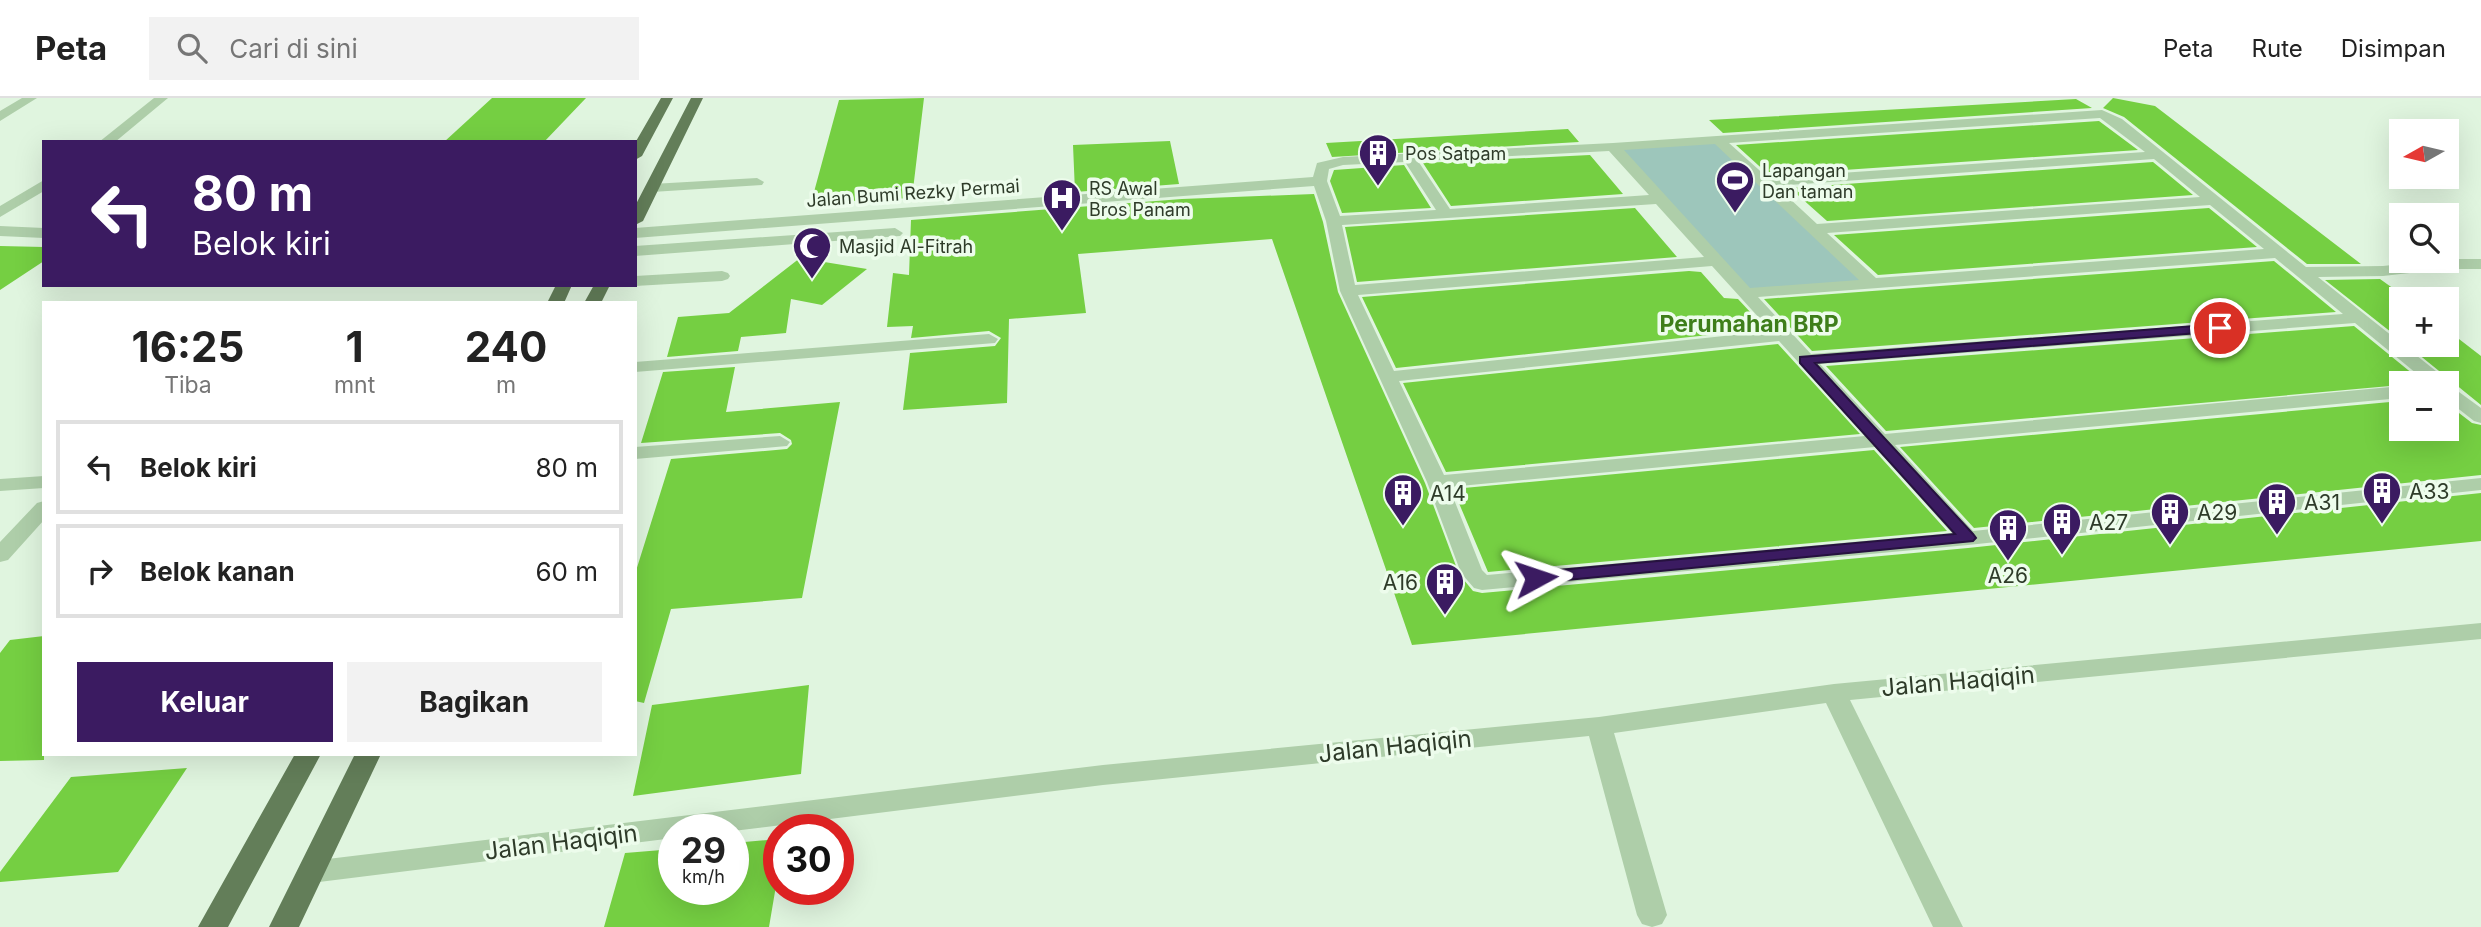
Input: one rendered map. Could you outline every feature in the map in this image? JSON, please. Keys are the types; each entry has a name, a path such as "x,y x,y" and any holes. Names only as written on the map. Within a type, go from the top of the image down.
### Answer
{"main road":[{"path":"637,153 667,98"},
{"path":"637,217 697,98"},
{"path":"646,137 678,135"},
{"path":"214,927 307,756"},
{"path":"284,927 367,756"}],"street":[{"path":"0,117 30,98"},
{"path":"109,140 162,98"},
{"path":"2424,371 2117,122 2102,114 1613,147 1343,161 1322,166 1320,181 1334,221 1348,290 1437,482 1472,572 1482,583 1968,538 2481,484"},
{"path":"1717,139 1874,285"},
{"path":"1613,147 1968,538"},
{"path":"1765,183 2156,155"},
{"path":"1409,158 1447,215"},
{"name":"Jalan Bumi Rezky Permai","path":"637,233 1320,181"},
{"path":"652,188 757,182"},
{"path":"0,213 42,185"},
{"path":"1334,221 1661,199"},
{"path":"1812,229 2213,200"},
{"path":"1,232 42,233"},
{"path":"637,251 895,233"},
{"path":"637,263 746,253 783,240"},
{"path":"1746,293 2277,253"},
{"path":"1348,290 1716,261"},
{"path":"2302,272 2383,271 2445,264 2481,264"},
{"path":"637,281 722,276"},
{"path":"1804,360 2358,318"},
{"path":"1388,377 1784,335"},
{"path":"637,367 989,339"},
{"path":"1437,482 2389,393"},
{"path":"2459,399 2481,417"},
{"path":"637,453 780,442"},
{"path":"0,485 42,482"},
{"path":"0,555 42,509"},
{"name":"Jalan Haqiqin","path":"311,872 1104,775 1599,726 1834,693 2481,631"},
{"path":"1834,693 1948,927"},
{"path":"1599,726 1652,915"}],"shaded area":[{"name":"Lapangan Dan taman","path":"1717,139 1874,285 1746,293 1613,147"}],"building":[{"path":"492,98 586,98 546,140 446,140"},
{"path":"924,98 912,198 811,203 839,100"},
{"path":"2113,98 2155,106 2361,264 2307,264 2124,117 2103,108"},
{"path":"2076,99 2092,108 1723,133 1709,120"},
{"path":"2099,121 2138,150 1769,175 1736,145"},
{"path":"1568,129 1579,142 1332,157 1326,143"},
{"path":"1170,141 1179,184 1075,192 1073,145"},
{"path":"1590,155 1623,194 1451,206 1423,163"},
{"path":"2153,162 2193,195 1827,221 1790,188"},
{"name":"Pos Satpam","path":"1404,165 1431,208 1342,213 1330,181 1334,170"},
{"path":"1314,194 1338,292 1425,483 1459,574 1473,591 1482,593 1968,548 2481,493 2481,541 1412,645 1272,239 1078,254 1086,313 1009,319 1007,403 903,410 910,353 995,346 1001,338 989,331 911,338 913,326 887,327 893,273 909,275 911,220 1182,199"},
{"path":"1635,208 1677,257 1357,282 1345,227"},
{"path":"2209,208 2257,247 1878,275 1834,235"},
{"path":"0,246 42,247 42,262 0,290"},
{"path":"800,258 867,269 822,305 791,299 786,333 741,337 738,351 667,357 678,317 729,313"},
{"path":"2274,261 2336,312 1812,351 1764,299"},
{"path":"1701,272 1724,298 1738,299 1766,329 1396,368 1362,297"},
{"path":"2380,279 2391,287 2389,287 2389,331 2325,280"},
{"path":"2354,326 2409,371 2389,371 2389,386 1886,431 1826,366"},
{"path":"2459,339 2481,356 2481,405 2459,387 2459,371 2439,371 2422,357 2459,357"},
{"path":"1778,344 1860,434 1446,472 1403,383"},
{"path":"735,367 726,412 840,402 802,598 671,609 644,703 637,701 637,568 671,459 787,449 792,444 791,440 780,433 641,443 663,372"},
{"path":"2389,402 2389,441 2459,441 2459,413 2472,423 2481,425 2481,475 1974,528 1900,447"},
{"path":"1874,450 1947,531 1488,572 1453,489"},
{"path":"42,636 44,760 0,761 0,653 10,640"},
{"path":"809,685 801,774 633,796 652,705"},
{"path":"187,768 118,872 0,882 0,872 71,777"},
{"path":"763,840 763,905 773,905 769,927 604,927 625,853 658,850 658,905 749,905 749,842"}],"place":[{"name":"Pos Satpam","path":"1378,187"},
{"name":"Lapangan Dan taman","path":"1735,214"},
{"name":"RS Awal Bros Panam","path":"1062,232"},
{"name":"Masjid Al-Fitrah","path":"812,280"},
{"name":"A33","path":"2382,525"},
{"name":"A14","path":"1403,527"},
{"name":"A31","path":"2277,536"},
{"name":"A29","path":"2170,546"},
{"name":"A27","path":"2062,556"},
{"name":"A26","path":"2008,562"},
{"name":"A16","path":"1445,616"}],"district":[{"name":"Perumahan BRP","path":"1749,324"}],"route":[{"path":"1536,578 1968,538 1804,360 2220,328"}]}
